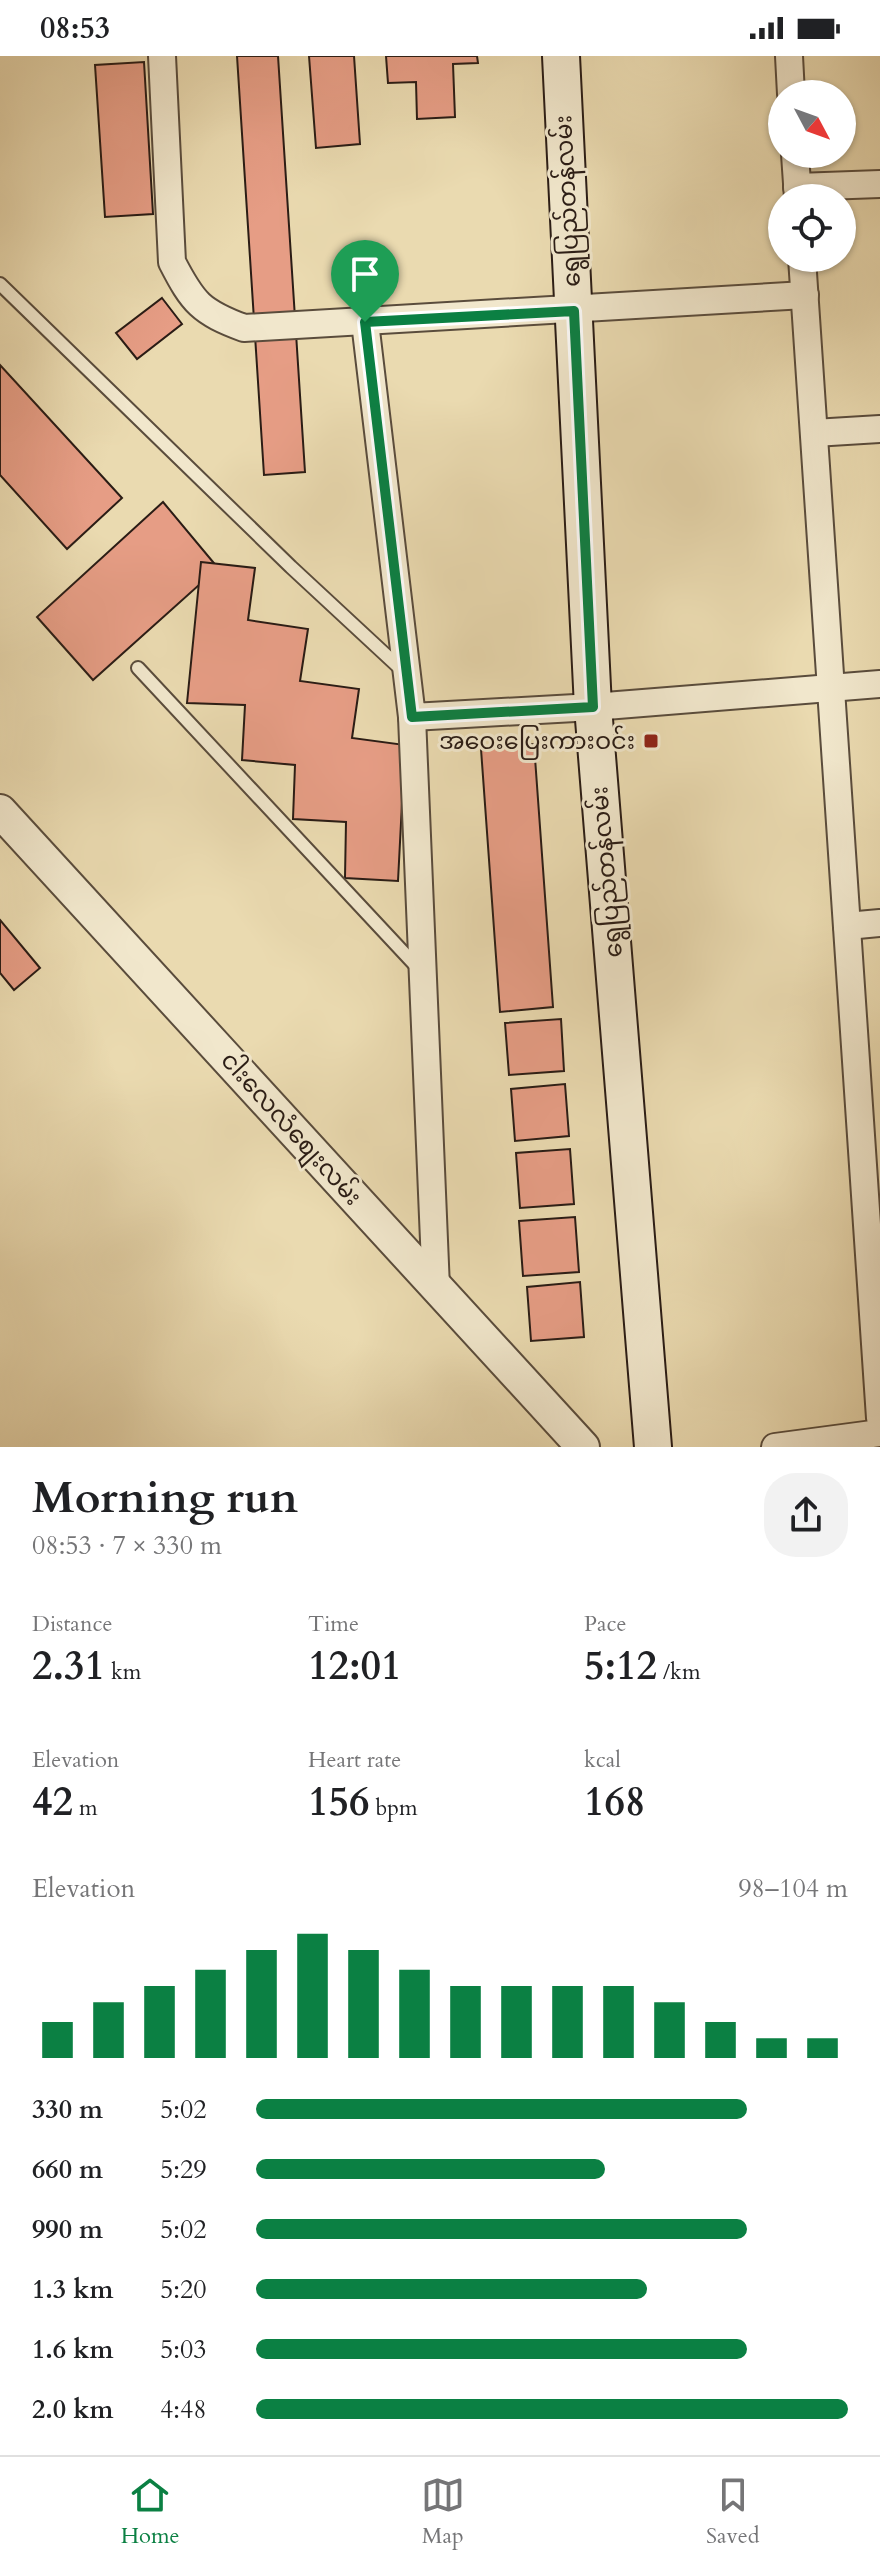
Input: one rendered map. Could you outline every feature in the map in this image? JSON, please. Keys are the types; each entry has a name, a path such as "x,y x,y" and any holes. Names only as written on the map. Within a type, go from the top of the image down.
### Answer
{"main road":[{"name":"ရွေပြည်တန်လမ်း","path":"561,56 593,707 653,1447"}],"street":[{"path":"162,56 172,262 187,291 211,316 244,328 574,311 805,295"},
{"path":"789,56 790,80"},
{"path":"856,186 880,184"},
{"path":"803,272 847,926 872,1180 880,1418"},
{"path":"365,322 412,717 436,1288"},
{"path":"814,433 880,429"},
{"path":"412,717 593,707 880,684"},
{"name":"ငါးလေလံစျေးလမ်း","path":"0,811 583,1447"},
{"path":"847,926 880,923"},
{"path":"775,1447 880,1433"}],"lane":[{"path":"0,284 291,567 406,673"},
{"path":"138,668 423,973"}],"building":[{"path":"237,56 278,56 305,472 264,475"},
{"path":"309,56 354,56 360,144 316,148"},
{"path":"386,56 477,56 478,63 453,64 455,117 417,119 416,82 388,83"},
{"path":"144,62 153,214 105,217 95,65"},
{"path":"162,298 182,324 137,359 116,333"},
{"path":"0,365 122,498 67,549 0,475"},
{"path":"163,502 218,568 93,680 37,617"},
{"path":"201,562 255,568 248,620 308,629 300,681 359,689 352,738 405,745 398,881 345,878 346,822 293,819 295,765 242,760 245,705 187,703"},
{"path":"534,744 553,1007 500,1012 481,749"},
{"path":"0,920 40,968 14,990 0,973"},
{"path":"561,1019 564,1071 509,1075 505,1023"},
{"path":"565,1084 569,1136 515,1141 511,1089"},
{"path":"570,1149 574,1204 520,1208 516,1153"},
{"path":"575,1217 579,1272 523,1276 519,1221"},
{"path":"580,1282 584,1337 531,1341 527,1287"}],"place":[{"name":"အဝေးပြေးကားဝင်း","path":"651,741"}],"route":[{"path":"574,311 593,707 412,717 365,322 574,311"}]}
